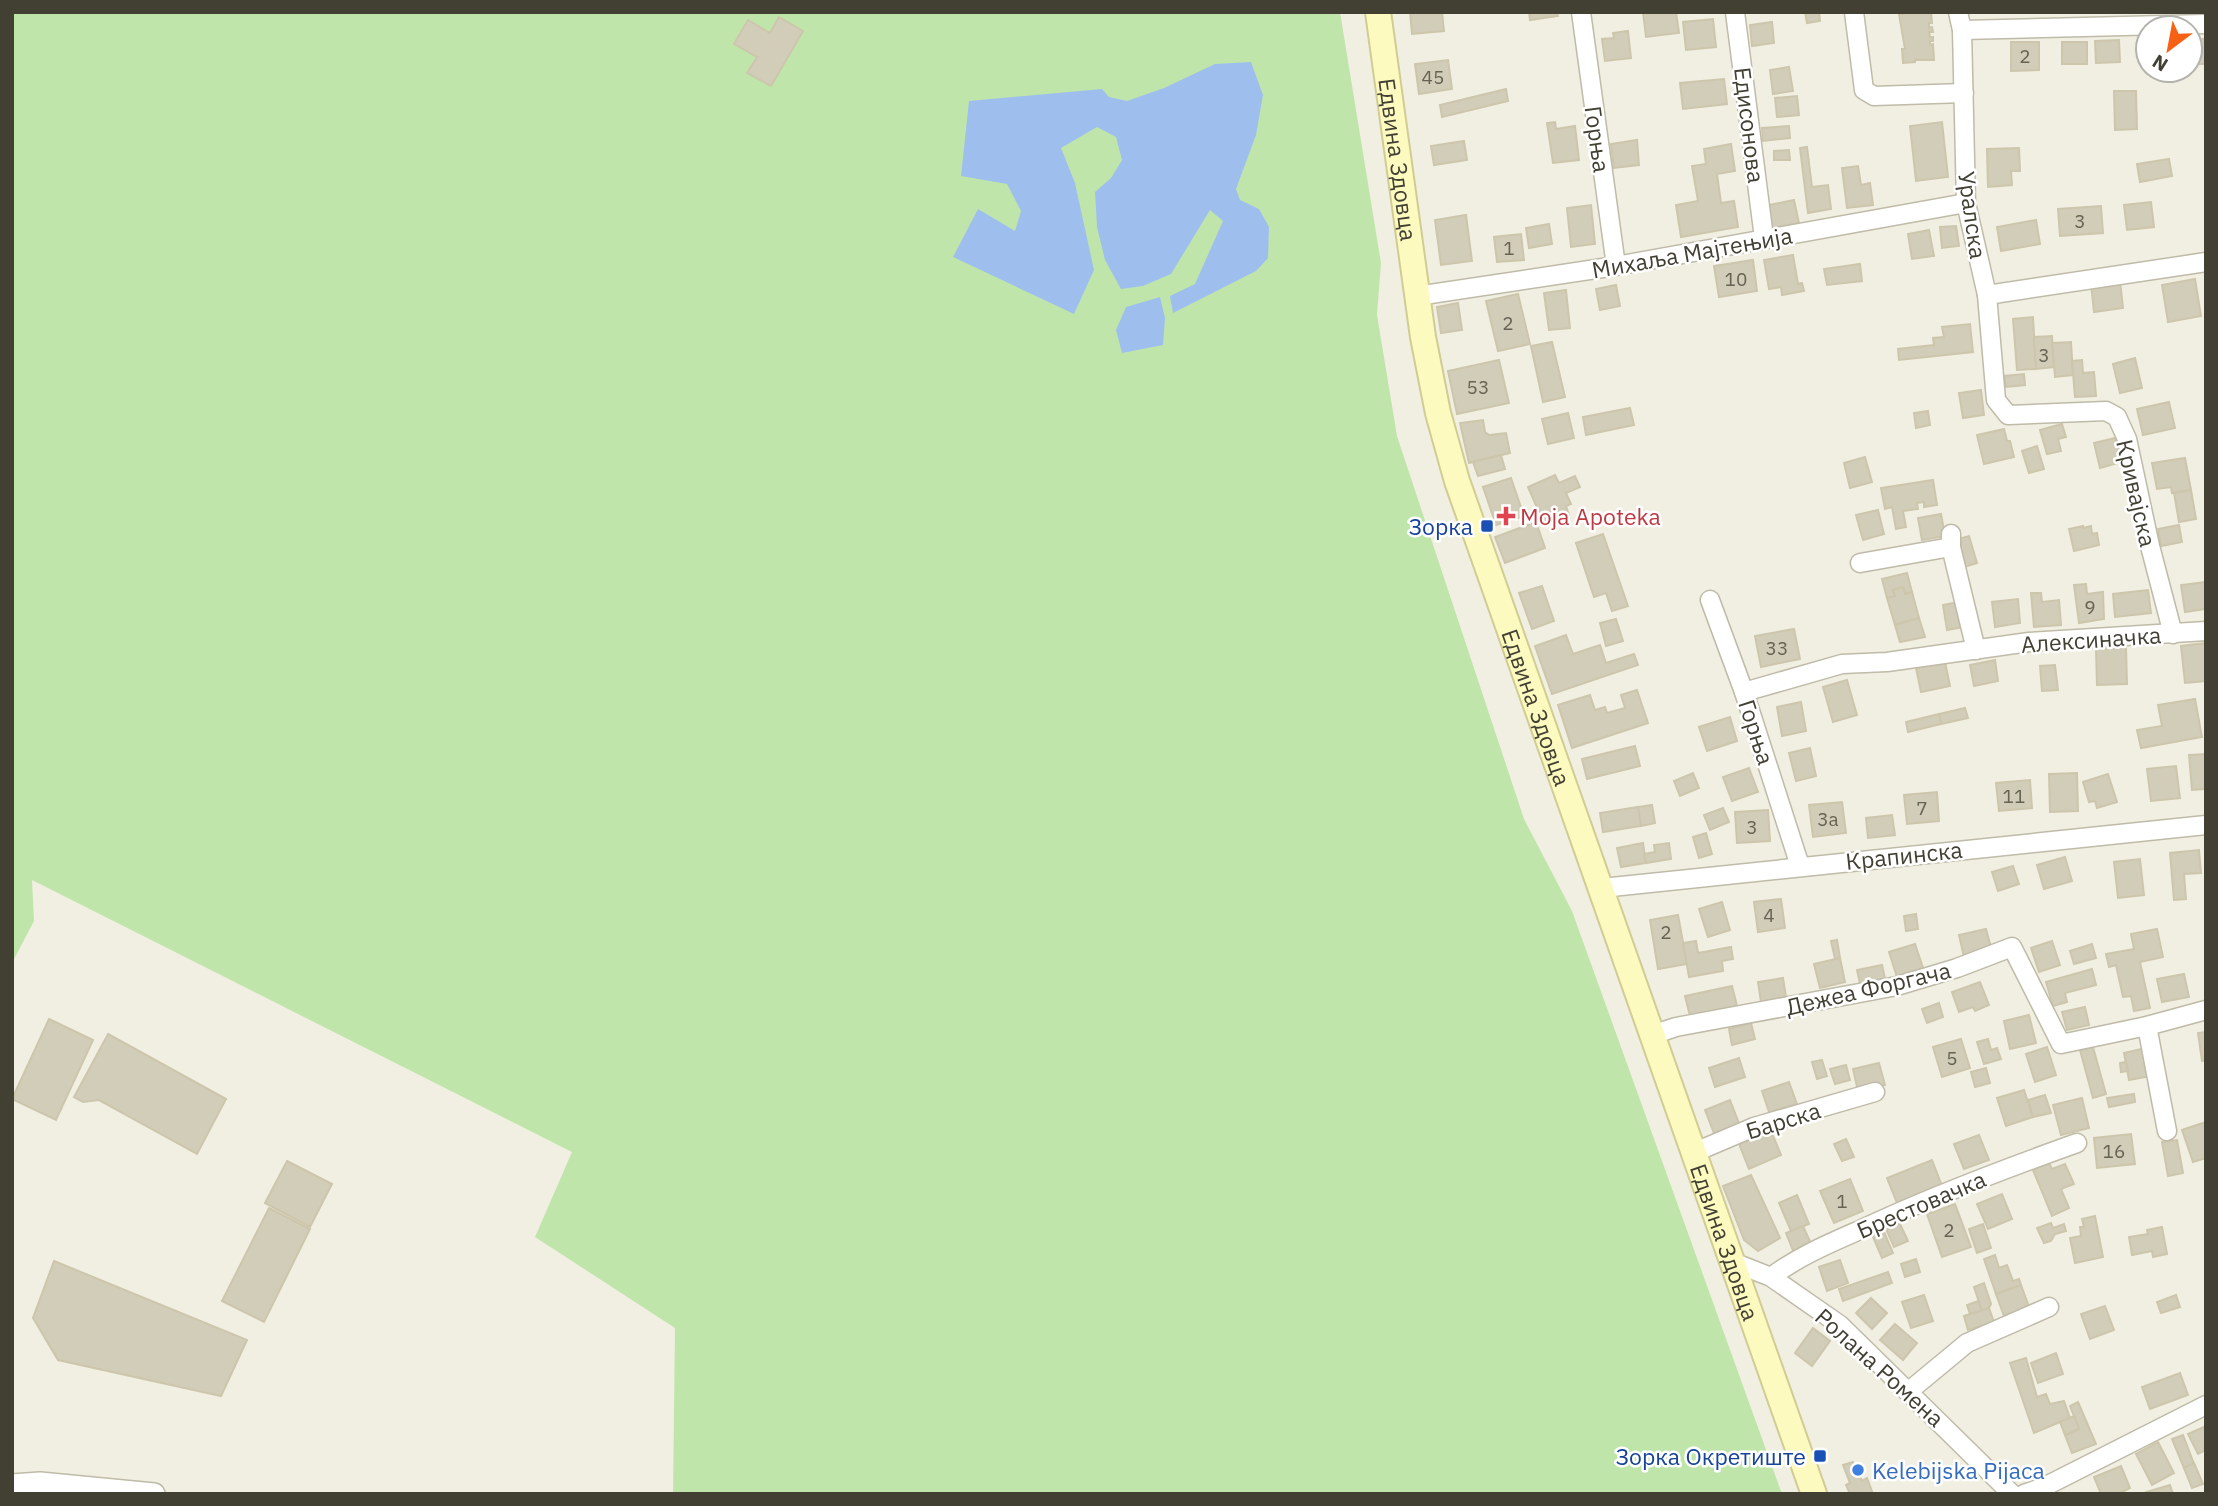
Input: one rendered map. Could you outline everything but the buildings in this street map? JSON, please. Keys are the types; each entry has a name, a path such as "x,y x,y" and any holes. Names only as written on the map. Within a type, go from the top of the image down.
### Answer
{"main road":[{"name":"Едвина Здовца","path":"1378,12 1423,337 1438,413 1457,481 1814,1494"}],"street":[{"name":"Горња","path":"1581,12 1616,266"},
{"name":"Едисонова","path":"1735,12 1764,238"},
{"path":"1854,12 1864,90 1874,96 1964,93"},
{"path":"1960,21 2126,18 2206,24"},
{"name":"Уралска","path":"1960,21 1966,203 1987,295"},
{"name":"Михаља Мајтењија","path":"1417,296 1616,266 1966,203"},
{"path":"1987,295 2206,262"},
{"name":"Кривајска","path":"1987,295 1996,400 2008,415 2106,411 2117,417 2127,439 2150,546 2173,634"},
{"path":"1860,563 1951,540 1976,650"},
{"name":"Горња","path":"1710,600 1744,692 1800,866"},
{"name":"Алексиначка","path":"1744,692 1842,664 1887,662 2029,642 2206,631"},
{"name":"Крапинска","path":"1602,888 2206,825"},
{"name":"Дежеа Форгача","path":"1652,1035 1676,1027 1897,986 1957,968 2012,947 2061,1044 2147,1026 2206,1010"},
{"path":"2147,1026 2166,1132"},
{"name":"Барска","path":"1693,1153 1754,1127 1875,1092"},
{"name":"Брестовачка","path":"1771,1277 1794,1260 1886,1218 2002,1170 2077,1143"},
{"name":"Ролана Ромена","path":"1733,1262 1771,1277 1840,1325 2012,1494"},
{"path":"1909,1391 1967,1343 2049,1307"},
{"path":"2024,1494 2044,1487 2206,1405"},
{"path":"12,1485 41,1489 154,1494"}],"green space":[{"path":"12,12 1340,12 1381,263 1377,315 1397,436 1524,819 1572,911 1782,1494 673,1494 675,1328 535,1237 572,1152 32,880 34,921 12,963"}],"water":[{"path":"1251,62 1263,95 1256,135 1236,189 1240,200 1259,209 1269,227 1268,258 1256,271 1173,313 1170,296 1195,284 1223,221 1210,210 1171,274 1143,286 1121,289 1105,260 1097,227 1095,192 1111,178 1122,160 1116,137 1097,127 1061,148 1075,183 1094,270 1074,314 953,257 978,209 1015,231 1021,211 1007,184 961,176 969,101 1102,89 1109,97 1127,101 1164,88 1215,64"},
{"path":"1160,297 1165,318 1163,345 1122,353 1116,330 1126,307"}],"place":[{"name":"Moja Apoteka","path":"1506,516"},
{"name":"Зорка","path":"1487,526"},
{"name":"Зорка Окретиште","path":"1820,1456"},
{"name":"Kelebijska Pijaca","path":"1858,1470"}]}
